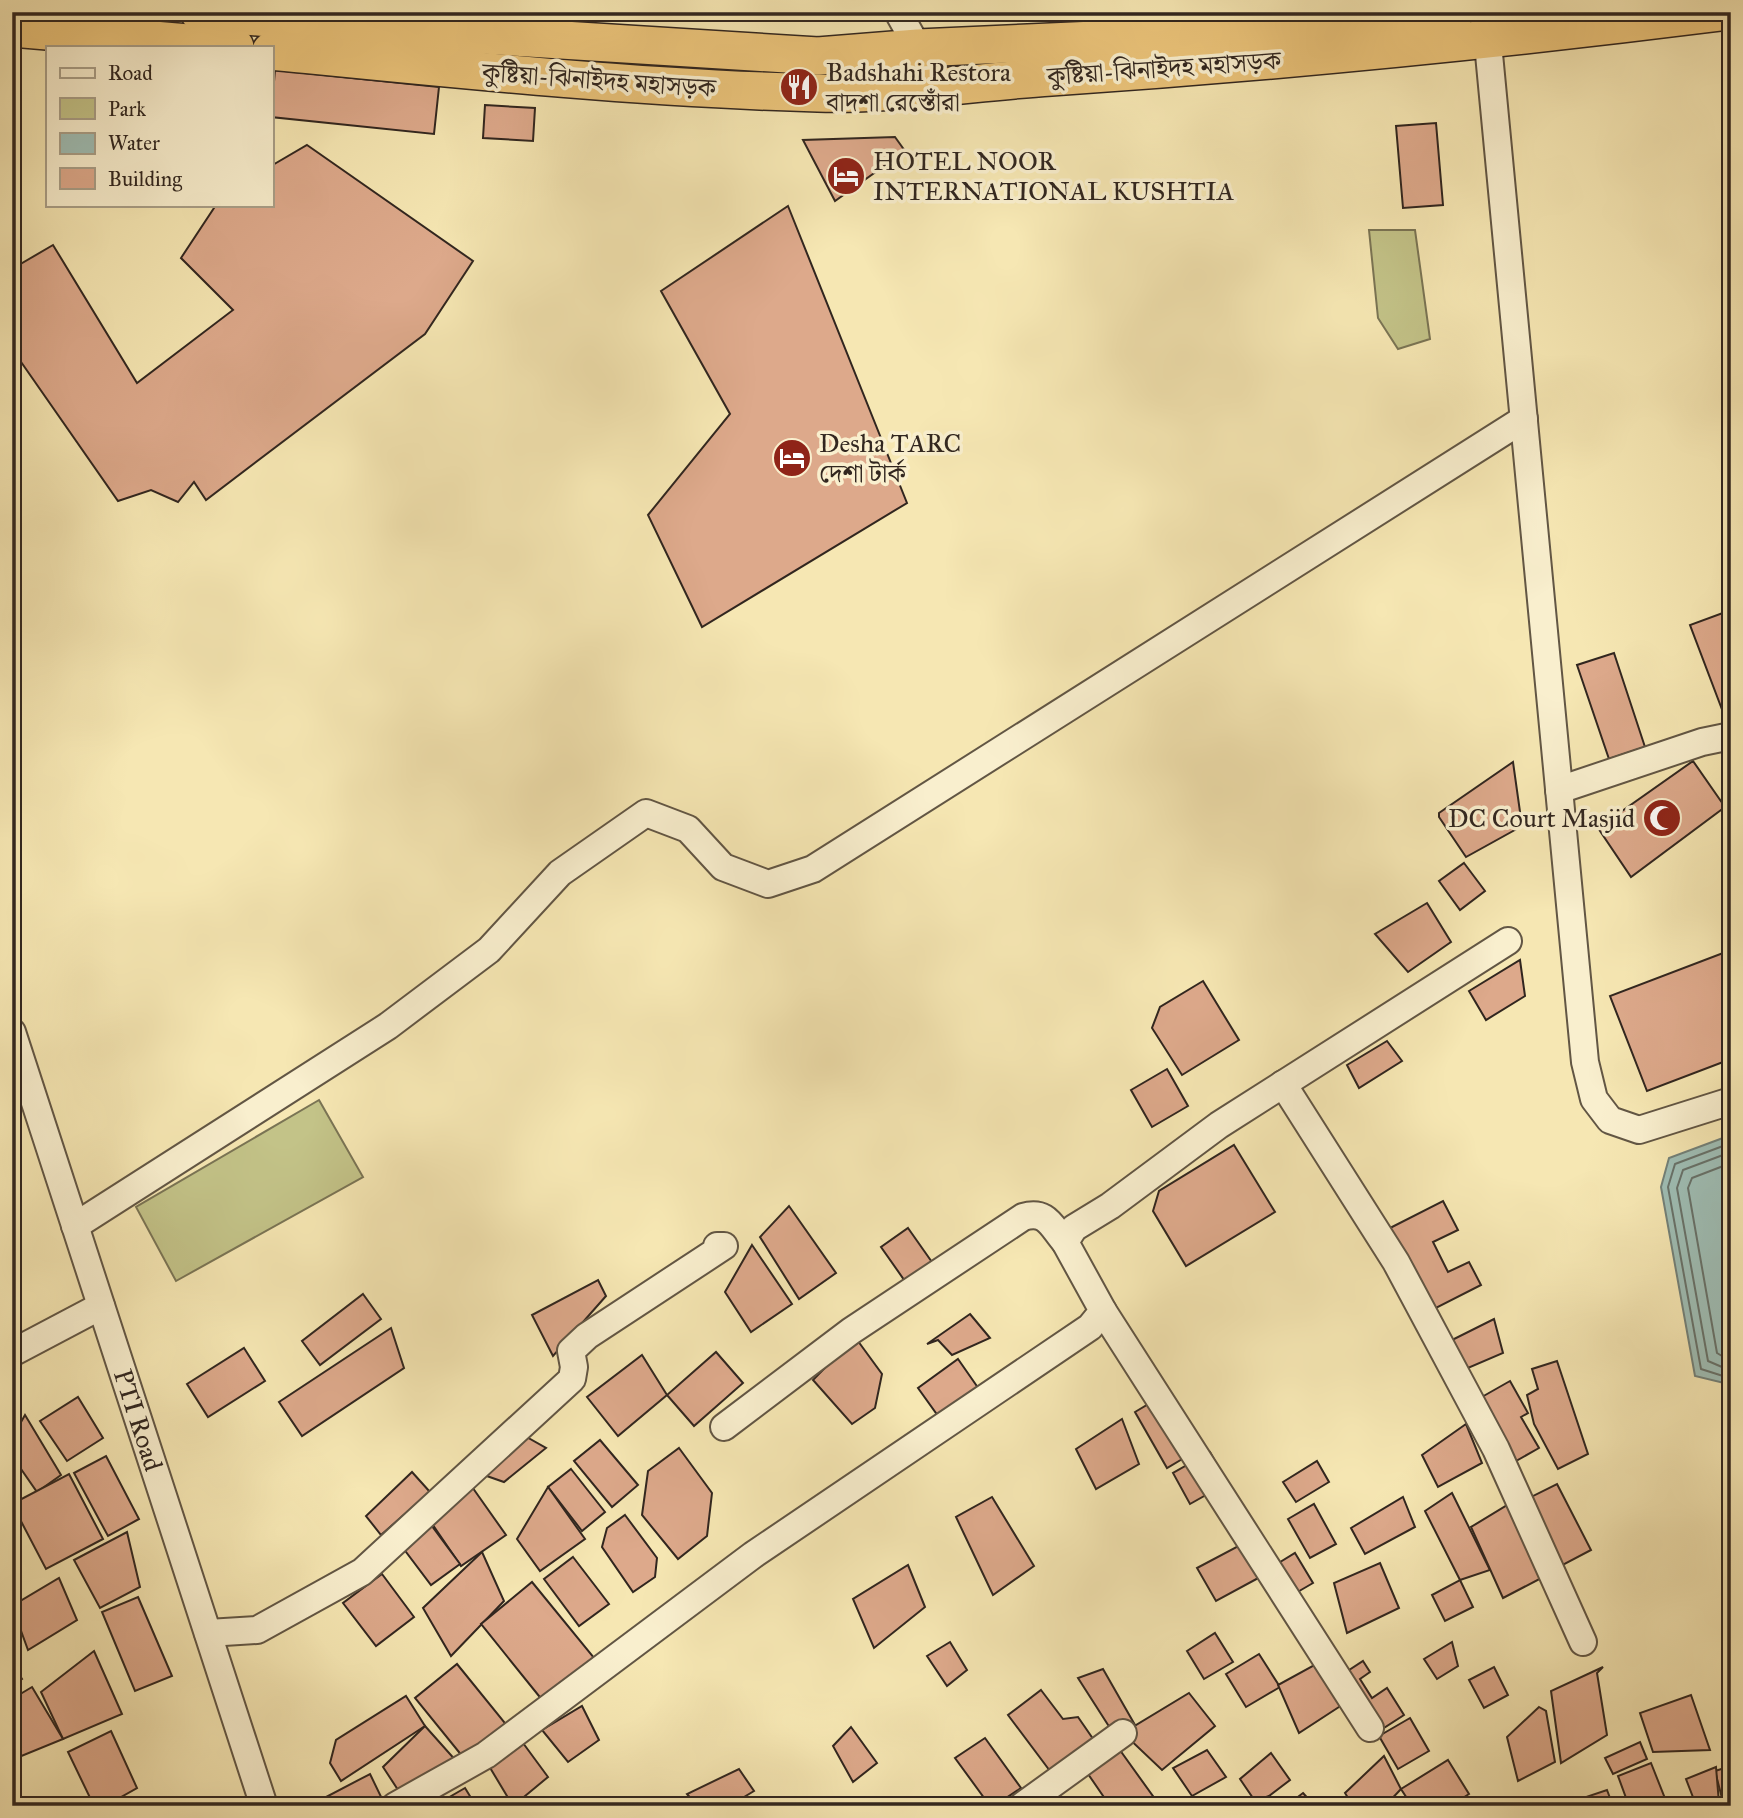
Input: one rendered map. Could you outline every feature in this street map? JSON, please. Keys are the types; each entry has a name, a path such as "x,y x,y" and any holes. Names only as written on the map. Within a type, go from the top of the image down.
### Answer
{"highway":[{"name":"কুষ্টিয়া-ঝিনাইদহ মহাসড়ক","path":"12,28 433,32 818,56 1204,24 1455,12"},
{"name":"কুষ্টিয়া-ঝিনাইদহ মহাসড়ক","path":"273,51 677,88 820,93 1192,68 1486,26 1721,12"}],"street":[{"path":"898,12 918,48 924,88"},
{"path":"1486,26 1585,1062 1594,1099 1610,1120 1639,1130 1731,1101"},
{"path":"75,1226 388,1026 489,950 560,873 646,813 688,829 723,867 768,884 813,869 1524,419"},
{"path":"1559,790 1702,741 1731,736"},
{"path":"1065,1242 1074,1228 1110,1206 1219,1125 1508,941"},
{"name":"PTI Road","path":"12,1032 264,1806"},
{"path":"1283,1084 1396,1262 1496,1449 1583,1642"},
{"path":"724,1427 851,1331 1023,1217 1035,1213 1042,1215 1065,1242 1103,1311 1370,1728"},
{"path":"208,1633 257,1630 362,1572 572,1379 574,1375 571,1351 587,1336 724,1246 717,1246"},
{"path":"12,1353 102,1306"},
{"path":"395,1806 486,1755 753,1555 1090,1327 1103,1311"},
{"path":"1022,1806 1123,1732"}],"green space":[{"path":"1369,230 1415,230 1430,339 1398,349 1378,318"},
{"path":"319,1100 363,1177 176,1281 136,1207"}],"water":[{"path":"1731,1135 1731,1380 1724,1383 1695,1376 1661,1187 1669,1158"}],"building":[{"path":"808,12 871,12 872,14 806,19"},
{"path":"275,70 439,87 434,134 273,117"},
{"path":"485,105 535,108 533,141 483,138"},
{"path":"1436,123 1443,205 1403,208 1396,126"},
{"name":"HOTEL NOOR INTERNATIONAL KUSHTIA","path":"895,137 905,151 835,201 803,140"},
{"path":"307,145 473,261 425,334 206,500 194,482 178,502 151,490 118,501 12,349 12,269 53,245 137,383 233,310 181,258 215,206 273,206 273,165"},
{"name":"Desha TARC দেশা টার্ক","path":"788,206 907,503 702,627 648,515 730,414 661,291"},
{"path":"1731,610 1731,718 1726,720 1690,625"},
{"path":"1614,653 1645,747 1609,759 1577,665"},
{"name":"DC Court Masjid","path":"1693,761 1725,807 1631,877 1598,828"},
{"path":"1513,762 1522,826 1466,857 1439,813"},
{"path":"1464,863 1485,891 1460,910 1439,881"},
{"path":"1427,903 1451,942 1408,972 1375,934"},
{"path":"1731,950 1731,1059 1647,1091 1610,996"},
{"path":"1520,960 1525,996 1486,1020 1469,991"},
{"path":"1203,981 1239,1040 1182,1075 1152,1028 1160,1007"},
{"path":"1387,1041 1402,1061 1359,1088 1347,1065"},
{"path":"1167,1069 1188,1106 1152,1127 1131,1090"},
{"path":"1234,1145 1275,1212 1186,1266 1153,1211 1159,1191"},
{"path":"1443,1201 1458,1230 1433,1242 1448,1272 1469,1262 1481,1285 1432,1310 1390,1228"},
{"path":"789,1206 836,1273 799,1299 760,1237"},
{"path":"908,1228 934,1265 907,1284 881,1247"},
{"path":"752,1245 792,1304 751,1332 725,1292"},
{"path":"598,1280 606,1296 553,1356 532,1315"},
{"path":"363,1294 381,1319 320,1365 302,1341"},
{"path":"970,1314 990,1338 952,1355 938,1340 927,1344"},
{"path":"1494,1319 1503,1353 1461,1371 1448,1342"},
{"path":"391,1328 404,1368 302,1436 279,1402"},
{"path":"855,1337 882,1374 875,1408 852,1424 813,1380"},
{"path":"244,1348 265,1381 208,1417 187,1384"},
{"path":"716,1352 743,1383 694,1426 667,1395"},
{"path":"642,1355 667,1395 618,1436 587,1397"},
{"path":"958,1359 981,1392 941,1420 918,1388"},
{"path":"1557,1361 1588,1454 1558,1469 1534,1424 1527,1395 1538,1389 1532,1369"},
{"path":"1510,1381 1528,1413 1521,1417 1539,1448 1509,1465 1473,1402"},
{"path":"78,1397 103,1438 67,1461 40,1421"},
{"path":"1157,1399 1189,1455 1167,1468 1135,1412"},
{"path":"25,1415 61,1475 37,1492 12,1456 12,1438"},
{"path":"1122,1419 1139,1464 1096,1489 1076,1449"},
{"path":"1466,1424 1482,1463 1438,1487 1422,1455"},
{"path":"516,1431 546,1448 504,1482 481,1474"},
{"path":"600,1440 638,1485 612,1507 574,1461"},
{"path":"679,1448 712,1493 707,1536 678,1559 642,1515 648,1471"},
{"path":"1210,1452 1227,1483 1190,1504 1173,1473"},
{"path":"106,1456 139,1519 108,1536 74,1473"},
{"path":"1317,1461 1329,1482 1296,1502 1283,1482"},
{"path":"571,1469 605,1512 582,1531 548,1487"},
{"path":"412,1472 430,1492 381,1535 366,1516"},
{"path":"69,1474 103,1539 46,1569 12,1504"},
{"path":"470,1484 506,1535 461,1566 426,1515"},
{"path":"1557,1484 1591,1550 1557,1568 1523,1501"},
{"path":"548,1487 585,1539 540,1571 517,1539"},
{"path":"1452,1493 1490,1570 1460,1580 1425,1511"},
{"path":"992,1497 1034,1566 993,1595 956,1517"},
{"path":"1403,1497 1415,1527 1365,1554 1351,1528"},
{"path":"1314,1504 1336,1544 1310,1558 1288,1519"},
{"path":"1509,1504 1549,1574 1503,1598 1471,1527"},
{"path":"625,1515 657,1558 655,1577 633,1592 602,1547 607,1528"},
{"path":"426,1518 460,1564 431,1585 397,1540"},
{"path":"127,1532 140,1587 100,1608 74,1560"},
{"path":"1244,1543 1262,1576 1216,1601 1197,1568"},
{"path":"482,1552 504,1601 451,1656 423,1608"},
{"path":"1295,1553 1313,1583 1289,1597 1272,1567"},
{"path":"573,1557 609,1604 579,1626 544,1579"},
{"path":"1380,1563 1399,1608 1347,1633 1334,1583"},
{"path":"908,1565 925,1607 874,1648 853,1599"},
{"path":"382,1574 414,1617 376,1646 343,1603"},
{"path":"59,1578 77,1620 28,1650 12,1606"},
{"path":"1460,1580 1473,1607 1445,1621 1432,1595"},
{"path":"532,1582 595,1659 543,1701 481,1624"},
{"path":"138,1597 172,1676 135,1691 102,1612"},
{"path":"1215,1633 1233,1662 1204,1679 1187,1651"},
{"path":"950,1642 967,1670 947,1686 927,1656"},
{"path":"1452,1642 1458,1666 1437,1679 1424,1659"},
{"path":"94,1651 122,1714 63,1739 41,1692"},
{"path":"1259,1654 1280,1687 1246,1707 1226,1674"},
{"path":"1363,1661 1370,1672 1360,1679 1372,1698 1387,1688 1404,1715 1376,1733 1340,1676"},
{"path":"12,1663 22,1679 12,1686"},
{"path":"1318,1663 1342,1705 1299,1733 1278,1685"},
{"path":"457,1664 509,1728 467,1762 415,1698"},
{"path":"1494,1667 1508,1695 1484,1708 1469,1680"},
{"path":"1603,1667 1597,1673 1607,1735 1561,1763 1551,1691"},
{"path":"1103,1669 1135,1725 1110,1728 1078,1678"},
{"path":"32,1687 63,1739 19,1757 12,1746 12,1699"},
{"path":"1041,1690 1063,1719 1078,1717 1100,1749 1053,1775 1008,1715"},
{"path":"1189,1693 1215,1726 1162,1770 1123,1733"},
{"path":"1691,1695 1710,1750 1653,1752 1640,1713"},
{"path":"406,1696 425,1726 341,1781 330,1763 336,1740"},
{"path":"582,1706 599,1740 568,1762 542,1730"},
{"path":"1539,1707 1546,1711 1555,1762 1518,1781 1507,1737"},
{"path":"1410,1718 1429,1751 1398,1769 1379,1736"},
{"path":"425,1726 458,1763 402,1796 383,1767"},
{"path":"851,1727 877,1763 853,1782 833,1746"},
{"path":"111,1731 137,1788 105,1806 94,1806 68,1752"},
{"path":"985,1738 1021,1788 994,1806 990,1806 955,1758"},
{"path":"1640,1742 1647,1759 1613,1774 1605,1758"},
{"path":"523,1743 548,1777 513,1806 489,1766"},
{"path":"1117,1746 1155,1799 1142,1806 1110,1806 1086,1771"},
{"path":"1207,1750 1226,1777 1192,1796 1173,1768"},
{"path":"1271,1753 1290,1780 1269,1796 1255,1801 1240,1779"},
{"path":"1384,1756 1401,1789 1385,1806 1353,1806 1345,1793"},
{"path":"1448,1760 1469,1794 1450,1806 1412,1806 1401,1789"},
{"path":"1651,1763 1668,1806 1629,1806 1618,1776"},
{"path":"1731,1766 1731,1806 1724,1806 1715,1771"},
{"path":"1716,1767 1719,1803 1696,1805 1686,1779"},
{"path":"739,1769 754,1791 729,1806 697,1806 687,1794"},
{"path":"370,1774 385,1805 321,1806 326,1797"},
{"path":"465,1788 476,1806 434,1806"},
{"path":"1607,1790 1613,1806 1576,1806 1574,1801"},
{"path":"1303,1793 1312,1803 1309,1806 1286,1806"}],"place":[{"name":"Badshahi Restora বাদশা রেস্তোঁরা","path":"799,87"},
{"name":"HOTEL NOOR INTERNATIONAL KUSHTIA","path":"846,176"},
{"name":"Desha TARC দেশা টার্ক","path":"792,458"},
{"name":"DC Court Masjid","path":"1662,818"}]}
